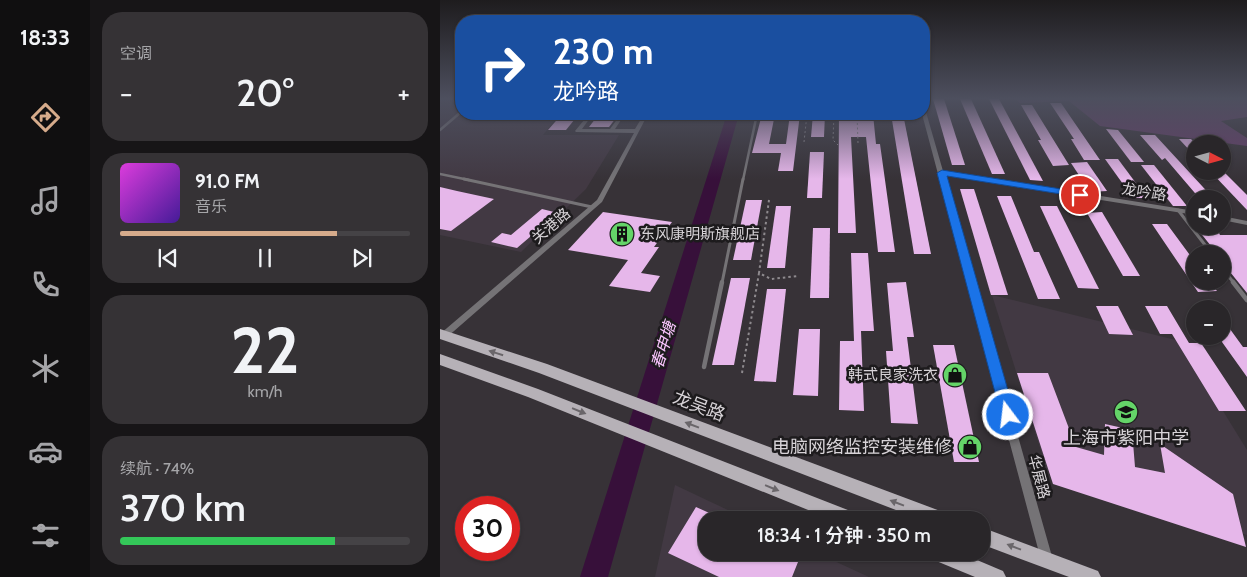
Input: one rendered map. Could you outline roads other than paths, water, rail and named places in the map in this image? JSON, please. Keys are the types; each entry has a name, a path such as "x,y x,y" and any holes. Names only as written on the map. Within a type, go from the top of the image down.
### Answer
{"main road":[{"name":"龙吴路","path":"442,335 542,368 919,511"},
{"path":"440,359 534,393 830,511"},
{"path":"990,538 1092,577"},
{"path":"956,561 992,576"}],"street":[{"path":"582,126 578,131 637,131"},
{"path":"611,131 615,126"},
{"name":"关港路","path":"442,335 600,201 640,126"},
{"name":"华展路","path":"928,126 1047,560"},
{"name":"龙吟路","path":"942,173 1186,211"},
{"path":"1231,220 1247,223"}],"lane":[{"path":"704,367 755,126"},
{"path":"440,174 592,207"},
{"path":"1178,210 1205,245"},
{"path":"1231,280 1247,300"}],"waterway":[{"name":"春申塘","path":"594,577 729,126"}],"place":[{"name":"东风康明斯旗舰店","path":"622,234"},
{"name":"韩式良家洗衣","path":"955,375"},
{"name":"上海市紫阳中学","path":"1126,412"},
{"name":"电脑网络监控安装维修","path":"970,447"}]}
